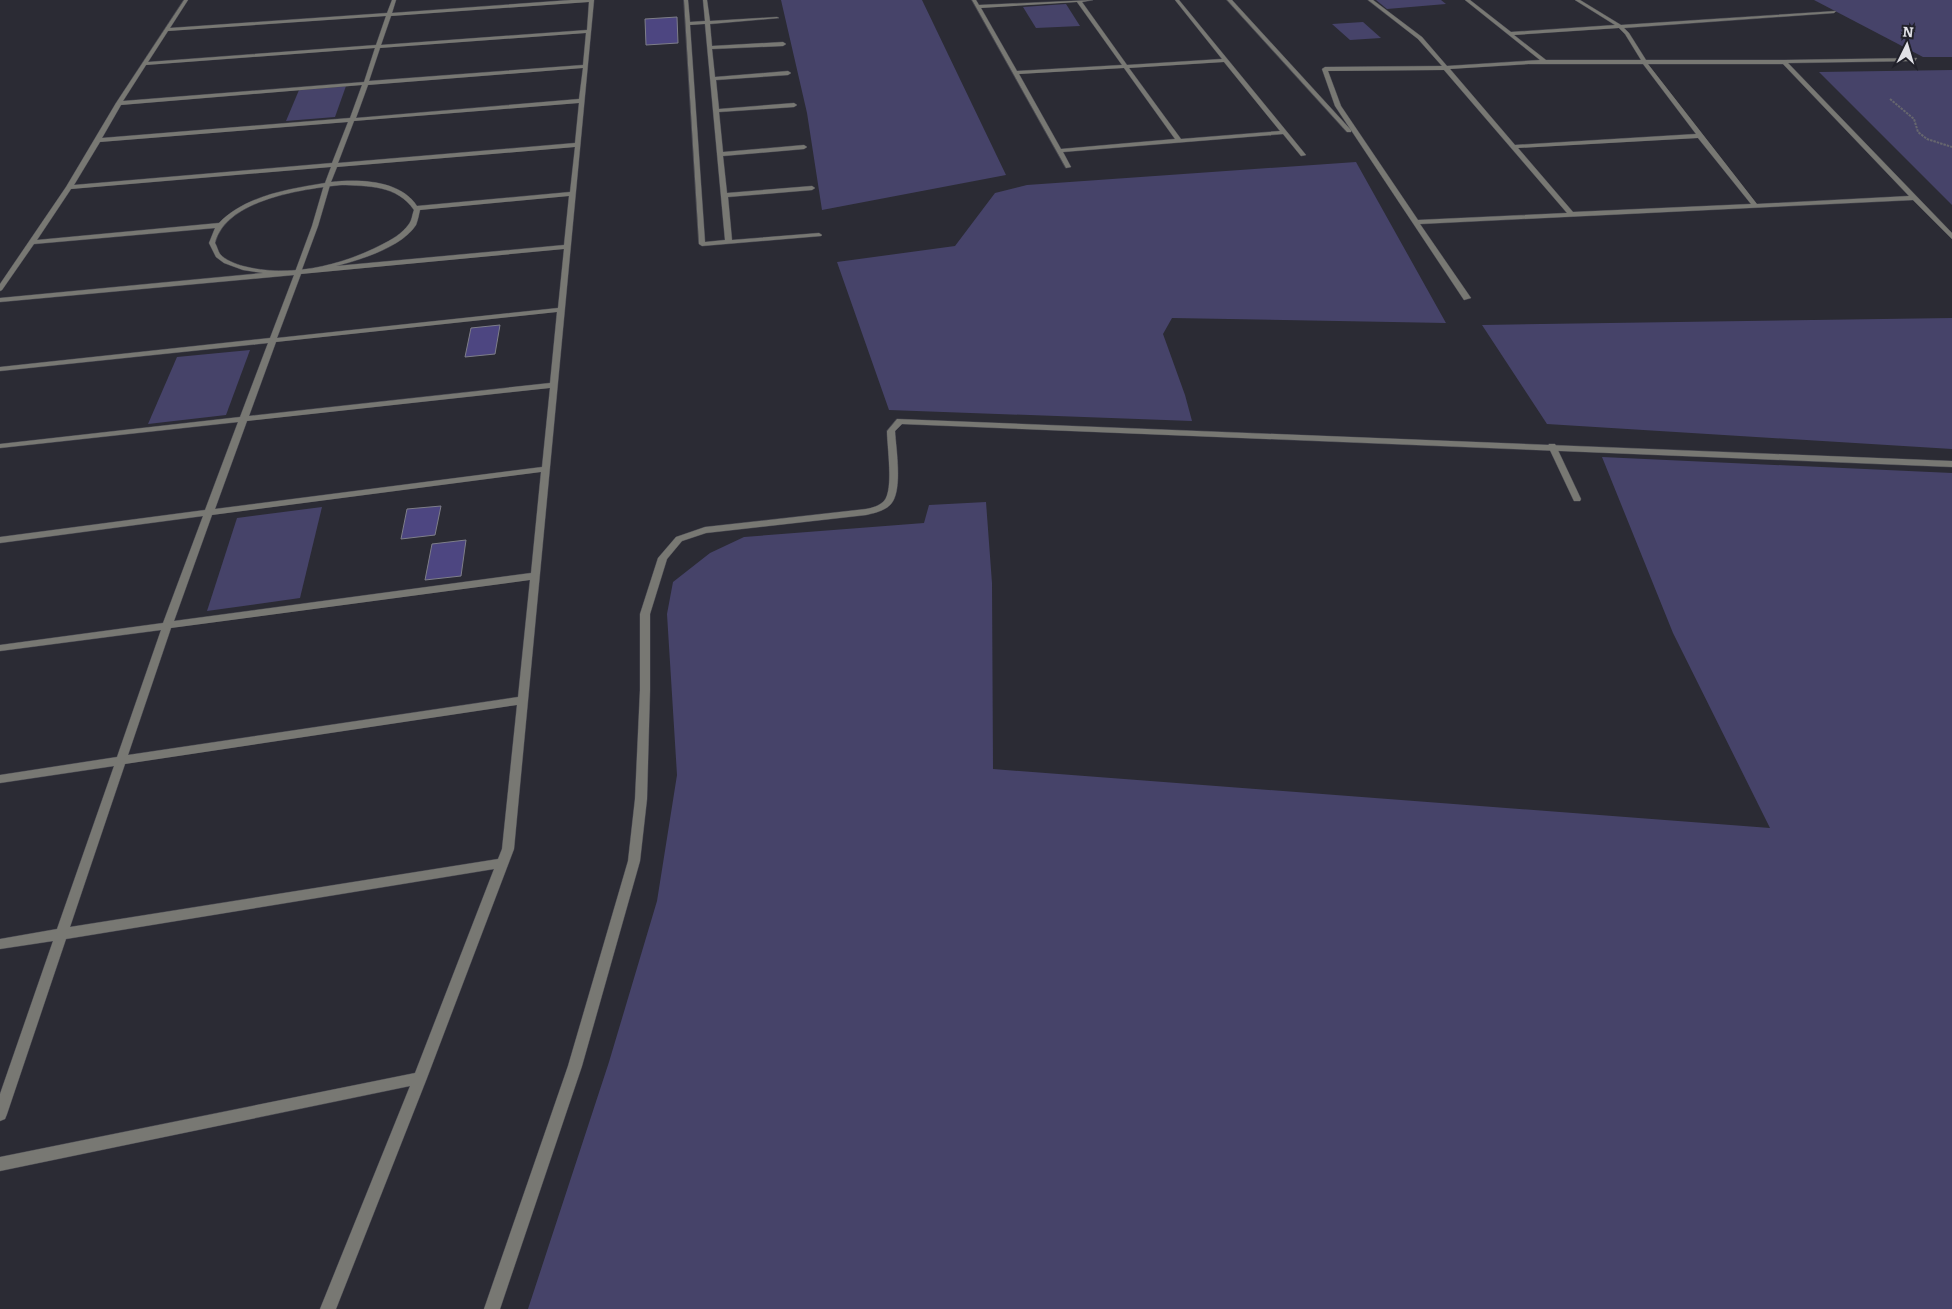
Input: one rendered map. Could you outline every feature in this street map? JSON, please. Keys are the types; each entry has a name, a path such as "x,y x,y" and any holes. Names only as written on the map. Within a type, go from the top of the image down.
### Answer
{"street":[{"path":"0,289 69,187 119,103 186,0 194,0"},
{"path":"0,1114 167,626 315,226 333,165 366,83 394,0"},
{"path":"166,30 592,0 508,850 328,1309"},
{"path":"686,0 702,244 819,235"},
{"path":"705,0 729,242"},
{"path":"974,0 1068,167"},
{"path":"1078,0 1178,141"},
{"path":"977,7 1091,0"},
{"path":"1177,0 1303,155"},
{"path":"1229,0 1371,156"},
{"path":"1370,0 1420,38 1570,214"},
{"path":"1467,0 1546,62"},
{"path":"1577,0 1618,25 1635,44 1645,63 1755,205"},
{"path":"1510,34 1618,25 1834,12"},
{"path":"688,24 777,18"},
{"path":"144,64 588,31"},
{"path":"710,48 783,44"},
{"path":"1467,298 1338,106 1324,70 1447,68 1546,62 1784,62 1915,59"},
{"path":"1015,73 1226,60"},
{"path":"1784,62 1952,236"},
{"path":"119,103 584,66"},
{"path":"713,78 788,73"},
{"path":"98,140 581,101"},
{"path":"716,111 794,105"},
{"path":"1058,151 1285,132"},
{"path":"1512,147 1700,136"},
{"path":"69,187 577,145"},
{"path":"720,154 804,148"},
{"path":"370,184 393,189 410,198 416,208 412,225 396,240 369,254 335,265 298,272 262,271 234,265 218,256 212,243 216,230 230,216 253,203 280,193 327,185 370,184"},
{"path":"724,195 812,188"},
{"path":"416,208 572,194"},
{"path":"1416,222 1914,198"},
{"path":"33,242 221,225"},
{"path":"0,300 567,247"},
{"path":"0,369 560,310"},
{"path":"0,446 553,385"},
{"path":"492,1309 575,1066 634,861 641,789 645,690 645,614 663,558 679,539 705,530 866,512 881,508 889,501 893,491 891,431 900,421 1552,446 1952,464"},
{"path":"1552,446 1577,499"},
{"path":"0,540 545,469"},
{"path":"0,648 535,576"},
{"path":"0,780 522,700"},
{"path":"0,944 503,863"},
{"path":"0,1164 420,1078"}],"path":[{"path":"1890,99 1914,119 1918,132 1952,147"}],"shaded area":[{"path":"781,0 922,0 1006,175 822,210 807,113"},
{"path":"1376,0 1441,0 1446,4 1387,9"},
{"path":"1814,0 1952,0 1952,57 1923,57"},
{"path":"1066,4 1080,26 1036,28 1023,7"},
{"path":"1363,22 1381,38 1350,40 1332,24"},
{"path":"1952,70 1952,205 1819,72"},
{"path":"346,86 335,117 286,121 299,90"},
{"path":"1356,162 1446,323 1172,318 1163,334 1185,395 1192,421 889,410 837,262 955,246 995,193 1027,185"},
{"path":"1952,318 1952,449 1547,424 1482,325"},
{"path":"250,350 226,415 148,424 177,357"},
{"path":"1602,457 1952,473 1952,1309 528,1309 609,1062 657,901 677,775 667,614 673,582 710,553 744,537 924,523 929,505 986,502 992,583 993,769 1770,828 1673,633"},
{"path":"322,507 300,598 207,611 237,518"}],"building":[{"path":"677,17 678,43 646,45 645,19"},
{"path":"500,325 495,354 465,357 471,328"},
{"path":"441,506 435,535 401,539 407,509"},
{"path":"466,540 461,576 425,580 432,544"}]}
